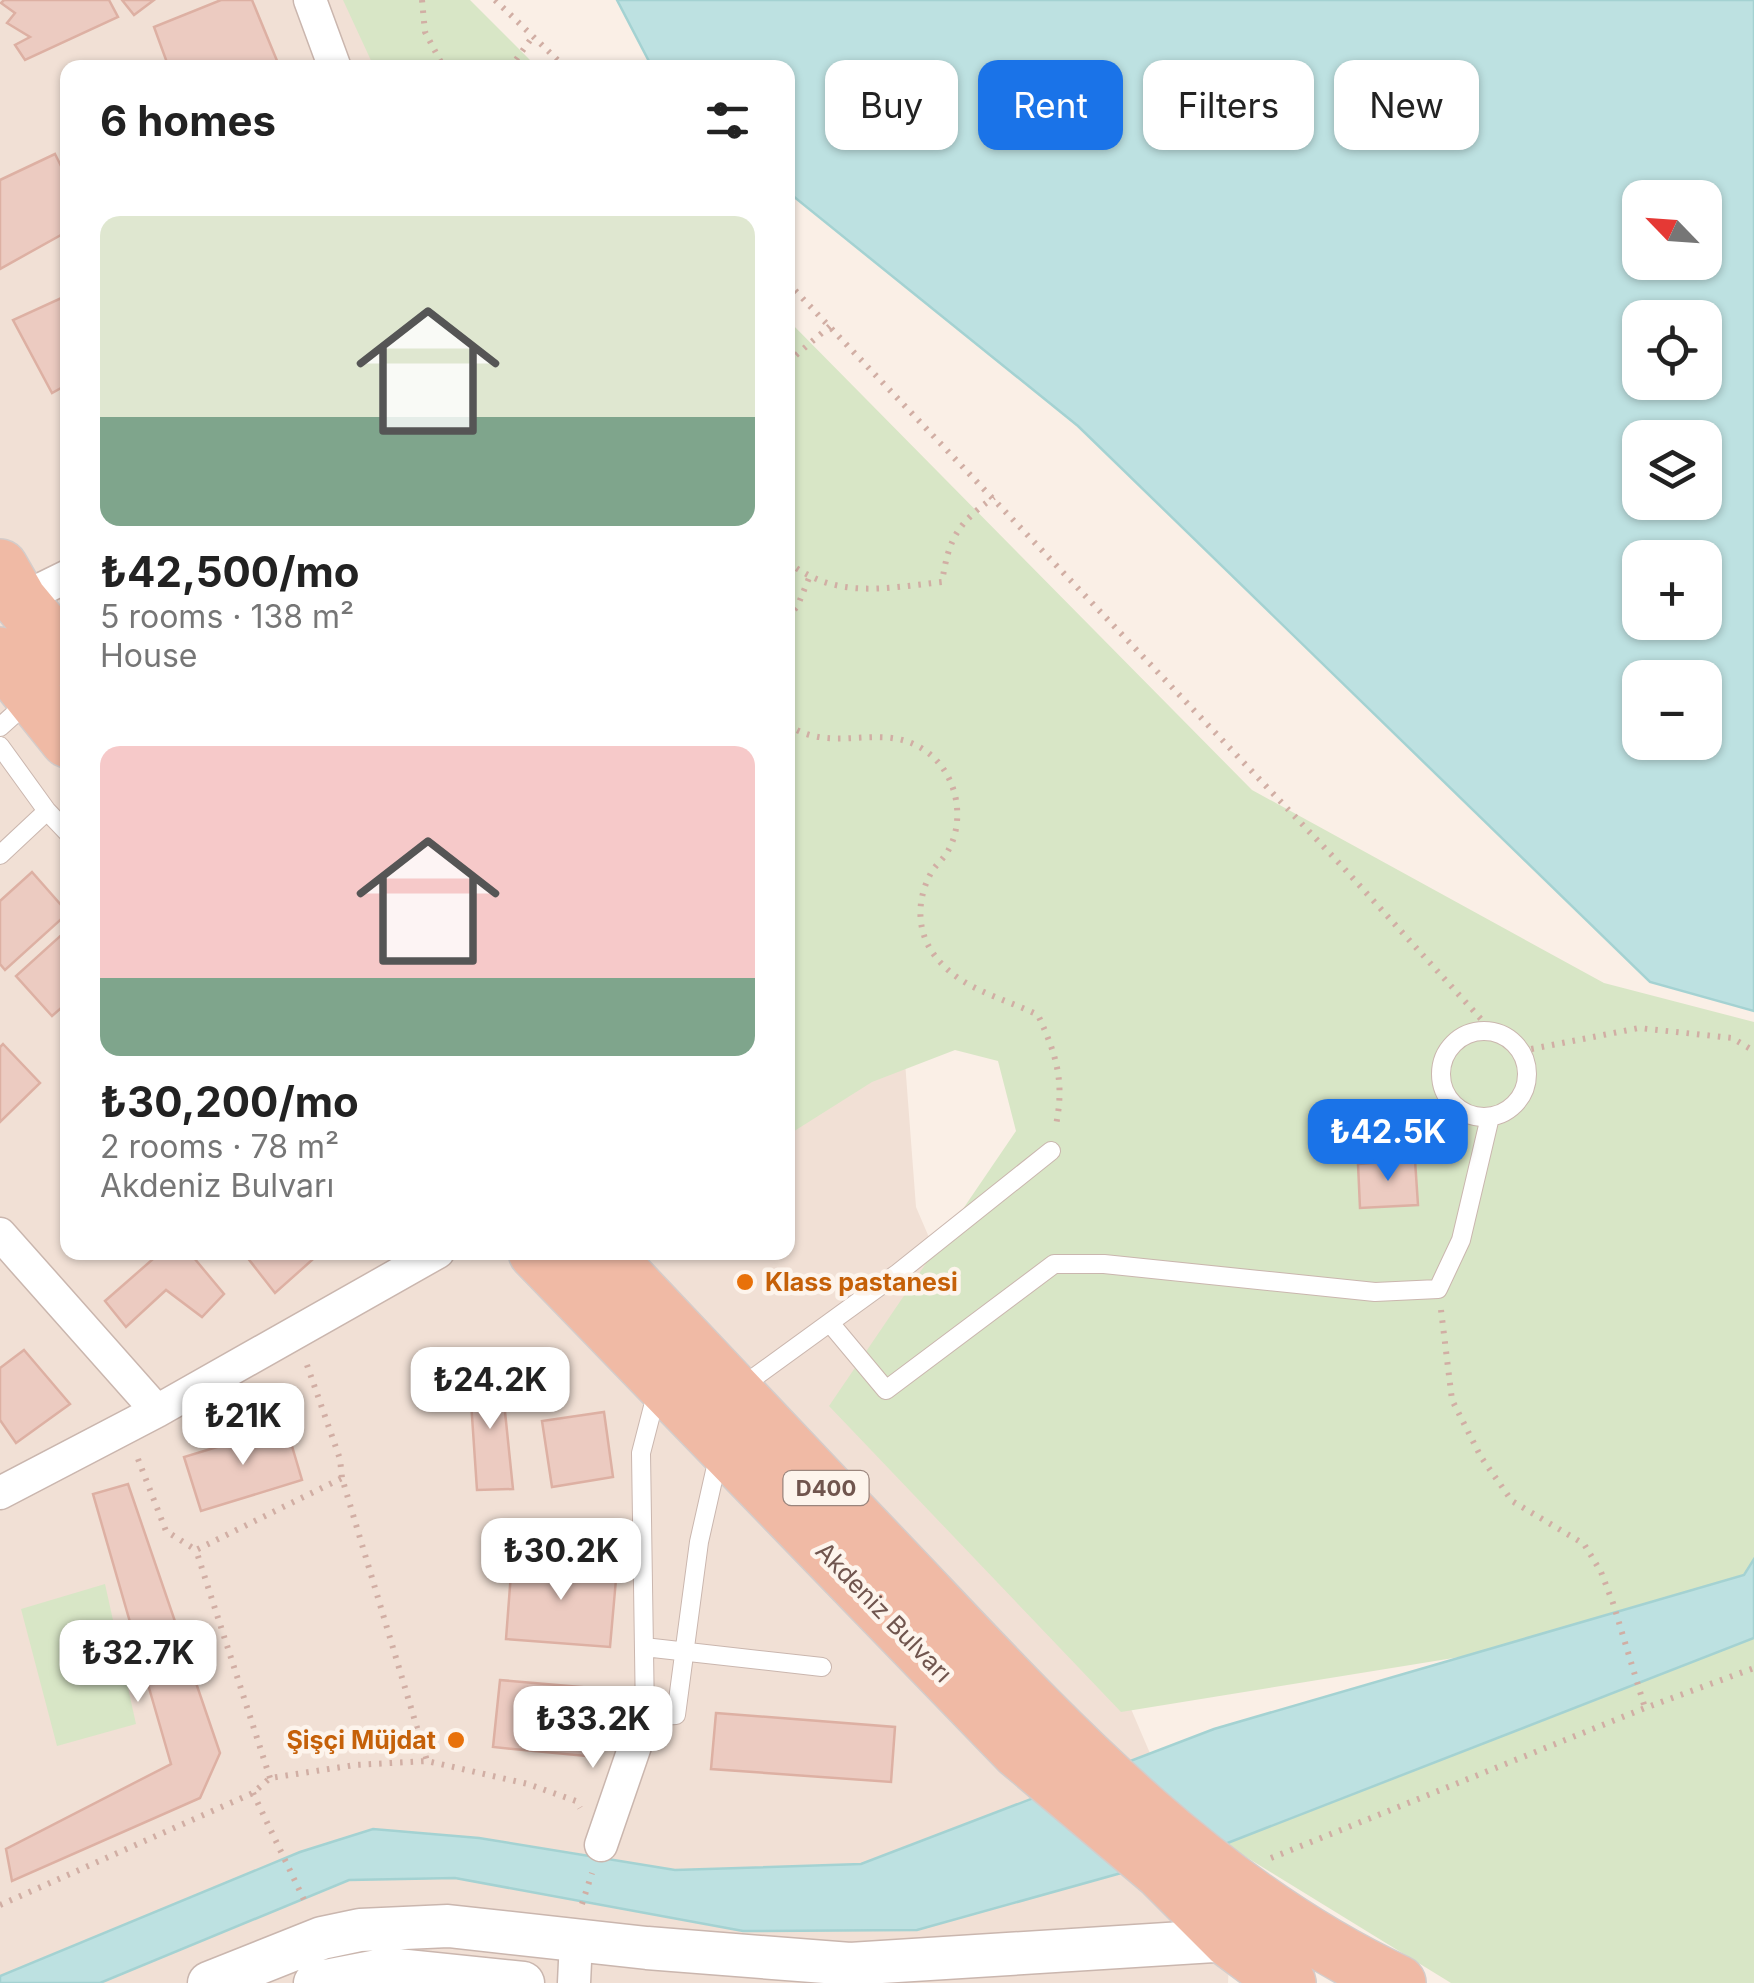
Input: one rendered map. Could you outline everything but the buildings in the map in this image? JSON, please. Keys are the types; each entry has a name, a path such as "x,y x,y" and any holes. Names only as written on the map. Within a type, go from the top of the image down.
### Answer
{"highway":[{"path":"10,583 34,694"},
{"path":"0,655 60,729"},
{"name":"Akdeniz Bulvarı","path":"544,1260 730,1454 1034,1738 1195,1869"},
{"name":"Akdeniz Bulvarı","path":"610,1260 734,1392 1034,1738"},
{"name":"D400","path":"1195,1869 1230,1940 1288,1983"},
{"name":"D400","path":"1195,1869 1367,1976"}],"street":[{"path":"310,0 333,60"},
{"path":"10,583 60,577"},
{"path":"0,1234 157,1411"},
{"path":"0,1493 296,1335 424,1260"},
{"path":"601,1845 644,1717"},
{"path":"208,1983 322,1938 360,1930 448,1926 850,1964 1230,1940 1276,1944 1367,1976"},
{"path":"574,1983 576,1940"},
{"path":"316,1983 387,1969 523,1983"}],"lane":[{"path":"0,746 60,825"},
{"path":"0,855 48,811"},
{"path":"1491,1030 1508,1037 1521,1051 1528,1072 1524,1093 1509,1110 1490,1118 1468,1116 1450,1104 1440,1084 1441,1063 1451,1043 1470,1032 1491,1030"},
{"path":"830,1323 886,1390 1054,1264 1104,1264 1375,1292 1438,1289 1461,1240 1490,1118"},
{"path":"734,1392 898,1273 1050,1151"},
{"path":"660,1381 641,1453 644,1717 676,1715 699,1542 715,1470 730,1454"},
{"path":"644,1647 822,1667"}],"path":[{"path":"422,0 425,32 440,60"},
{"path":"495,0 558,60"},
{"path":"516,60 532,36"},
{"path":"795,290 1340,864 1491,1030"},
{"path":"795,356 830,326"},
{"path":"795,567 809,578 847,590 942,582 948,546 970,515 994,497"},
{"path":"795,610 809,578"},
{"path":"795,728 834,741 867,736 893,738 926,750 943,768 956,794 958,822 949,849 932,871 919,901 921,925 929,947 943,966 966,983 1038,1014 1058,1058 1060,1104 1050,1151"},
{"path":"1521,1051 1639,1028 1732,1038 1754,1050"},
{"path":"1438,1289 1452,1400 1481,1457 1512,1501 1584,1544 1601,1572 1645,1708"},
{"path":"296,1335 340,1459 342,1478 428,1761"},
{"path":"126,1428 166,1531 196,1550 270,1778"},
{"path":"196,1550 342,1478"},
{"path":"1195,1869 1754,1668"},
{"path":"0,1905 252,1792 270,1778 355,1766 428,1761 528,1784 576,1801 601,1845"},
{"path":"252,1792 322,1938"}],"shaded area":[{"path":"0,0 359,0 398,60 60,60 60,1260 795,1260 795,670 886,811 916,1207 1230,1940 1228,1983 0,1983"}],"green space":[{"path":"343,0 470,0 530,60 371,60"},
{"path":"795,327 1252,790 1604,983 1754,1022 1754,1572 1620,1631 1121,1712 829,1406 1016,1131 998,1061 955,1050 872,1082 795,1131"},
{"path":"105,1584 136,1724 57,1746 21,1609"},
{"path":"1754,1638 1754,1983 1451,1983 1225,1844"}],"water":[{"path":"617,0 1754,0 1754,1011 1650,982 1078,426 795,198 795,60 648,60"},
{"path":"1754,1559 1754,1638 1225,1844 917,1930 743,1931 455,1878 349,1880 100,1983 0,1983 0,1976 300,1852 373,1829 479,1838 675,1870 861,1864 1214,1729 1744,1575"}],"place":[{"name":"Klass pastanesi","path":"745,1282"},
{"name":"Şişçi Müjdat","path":"456,1740"}]}
